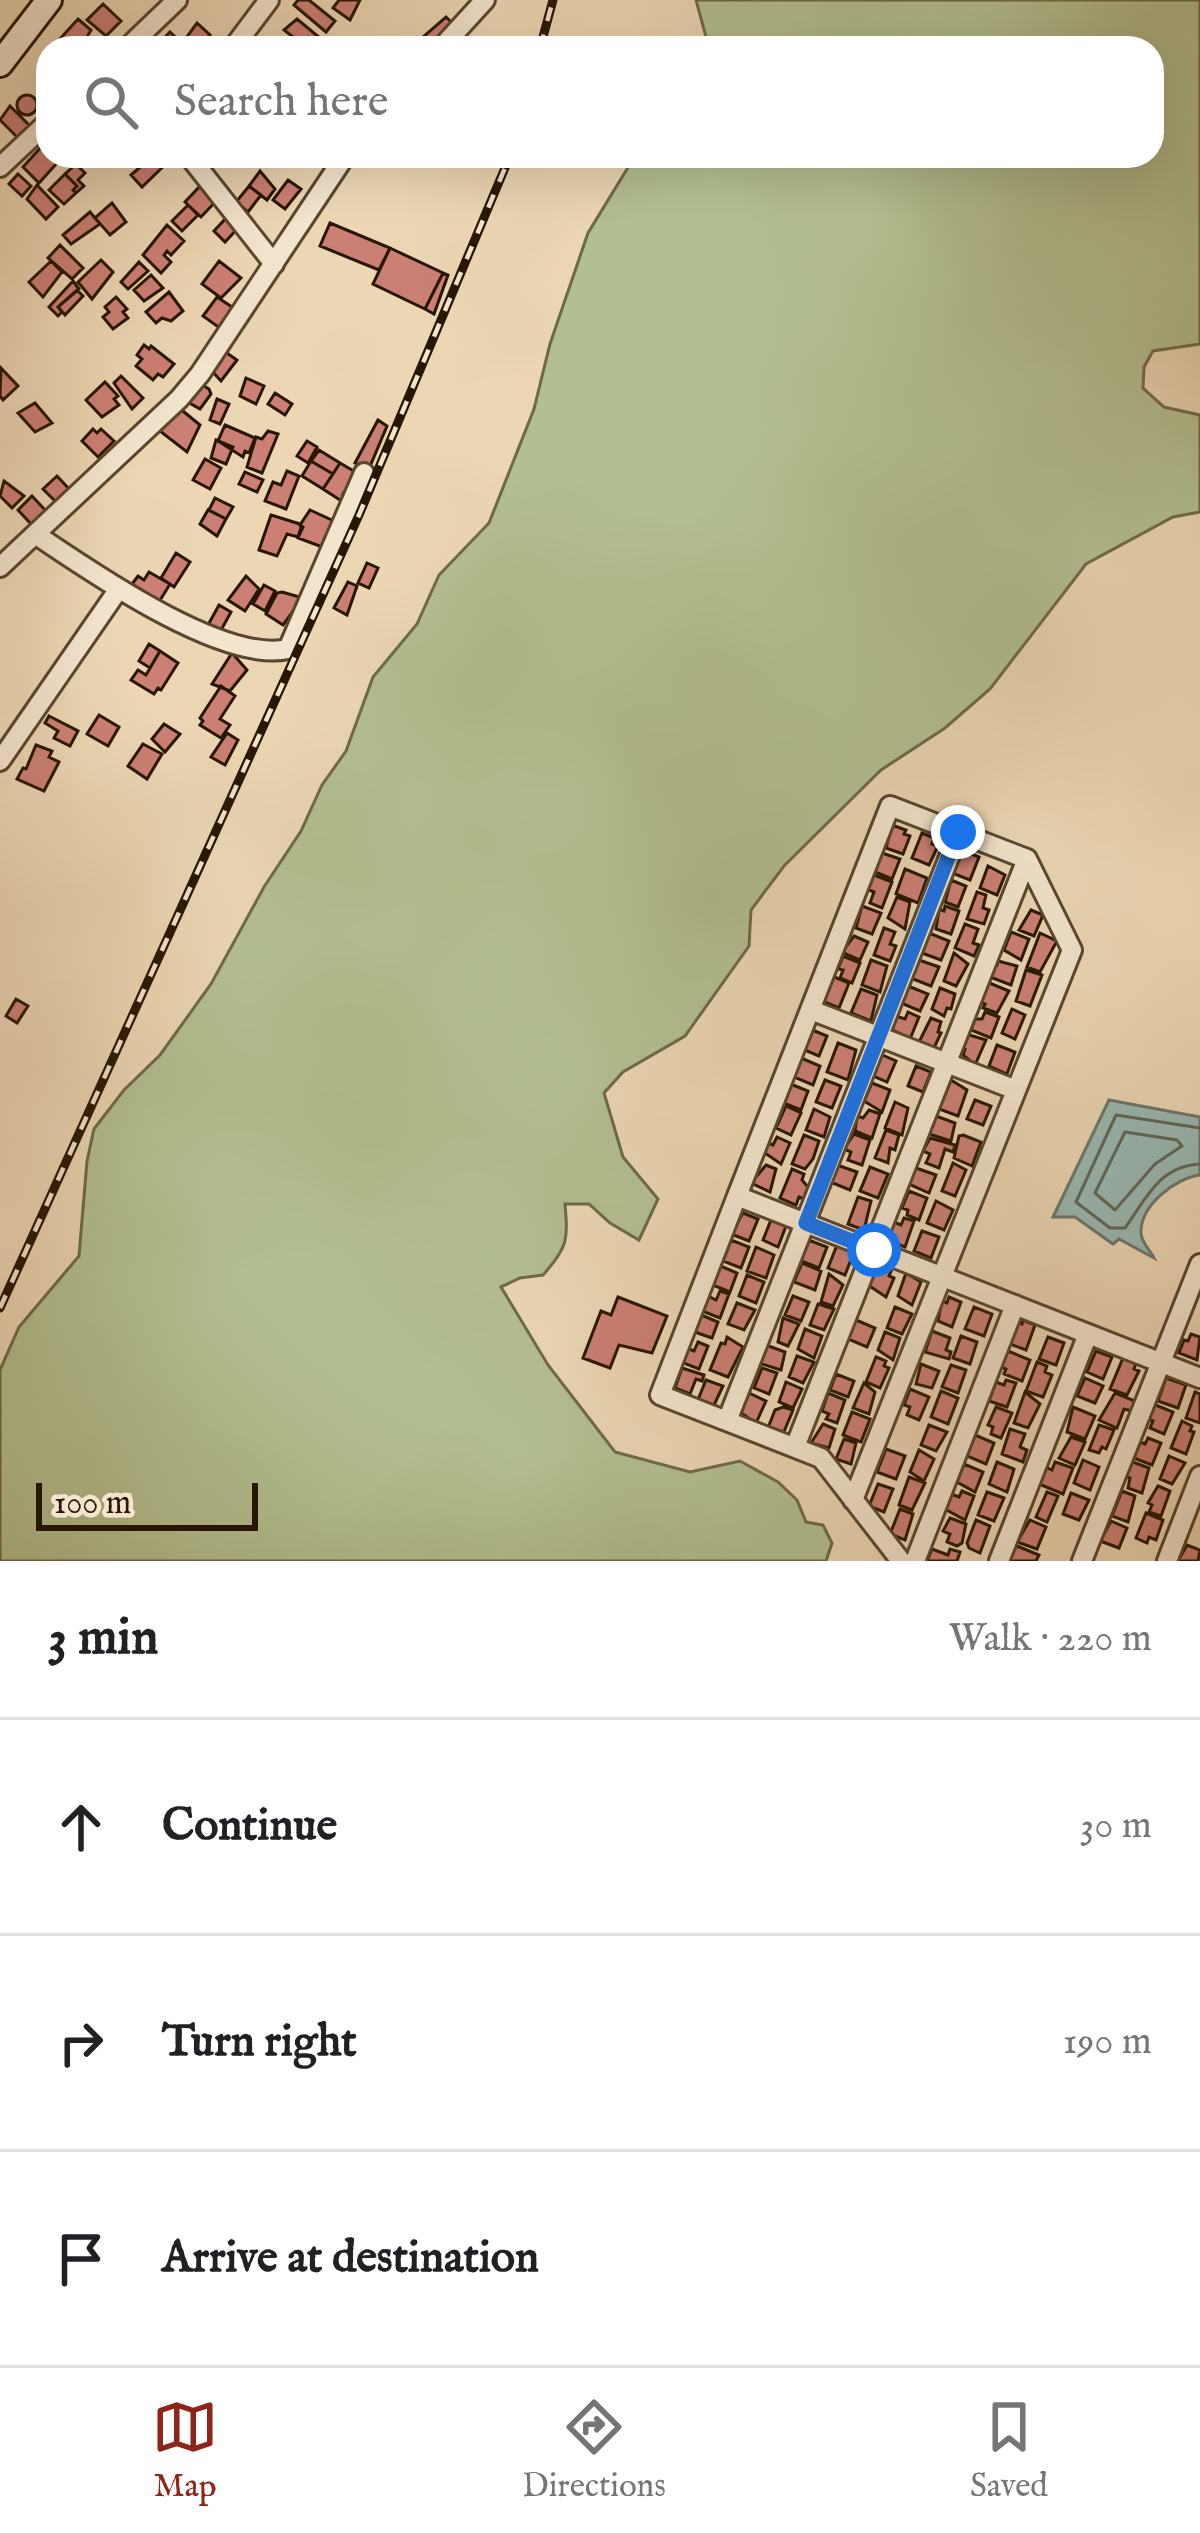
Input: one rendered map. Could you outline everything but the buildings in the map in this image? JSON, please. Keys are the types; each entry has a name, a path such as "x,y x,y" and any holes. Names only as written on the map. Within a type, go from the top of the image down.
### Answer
{"main road":[{"path":"0,64 49,0"}],"street":[{"path":"140,36 177,0"},
{"path":"452,36 485,0"},
{"path":"241,36 266,1"},
{"path":"0,167 36,133"},
{"path":"198,168 274,264"},
{"path":"0,566 179,398 219,348 337,168"},
{"path":"35,534 118,590 237,648 288,650 364,473"},
{"path":"0,761 118,590"},
{"path":"853,1500 1072,950 1027,859 890,806 660,1395 821,1458 853,1500 901,1561"},
{"path":"727,1421 958,832"},
{"path":"795,1447 1027,859"},
{"path":"811,1010 1016,1090"},
{"path":"737,1196 1200,1378"},
{"path":"1082,1561 1200,1264"},
{"path":"914,1561 1015,1305"},
{"path":"999,1561 1088,1334"},
{"path":"1167,1561 1200,1476"}],"green space":[{"path":"696,0 1200,0 1200,344 1153,351 1144,367 1143,388 1164,407 1200,415 1200,512 1173,517 1086,564 990,689 945,728 881,770 784,866 751,910 749,946 685,1036 623,1072 604,1093 623,1157 658,1199 639,1240 589,1204 565,1204 564,1242 551,1265 543,1275 501,1287 548,1365 615,1452 690,1472 740,1461 778,1482 797,1500 806,1522 823,1525 832,1543 826,1561 0,1561 0,1370 19,1327 79,1256 94,1129 160,1055 211,984 301,831 322,785 346,751 373,677 417,624 439,575 489,523 534,409 550,344 588,233 628,168 1164,168 1164,36 706,36"}],"water":[{"path":"1109,1100 1200,1117 1200,1175 1161,1195 1142,1223 1142,1240 1154,1258 1119,1239 1113,1244 1075,1217 1053,1217"}],"railway":[{"path":"543,36 553,0"},
{"path":"0,1308 359,515 505,168"}],"route":[{"path":"874,1250 806,1223 958,832"}]}
